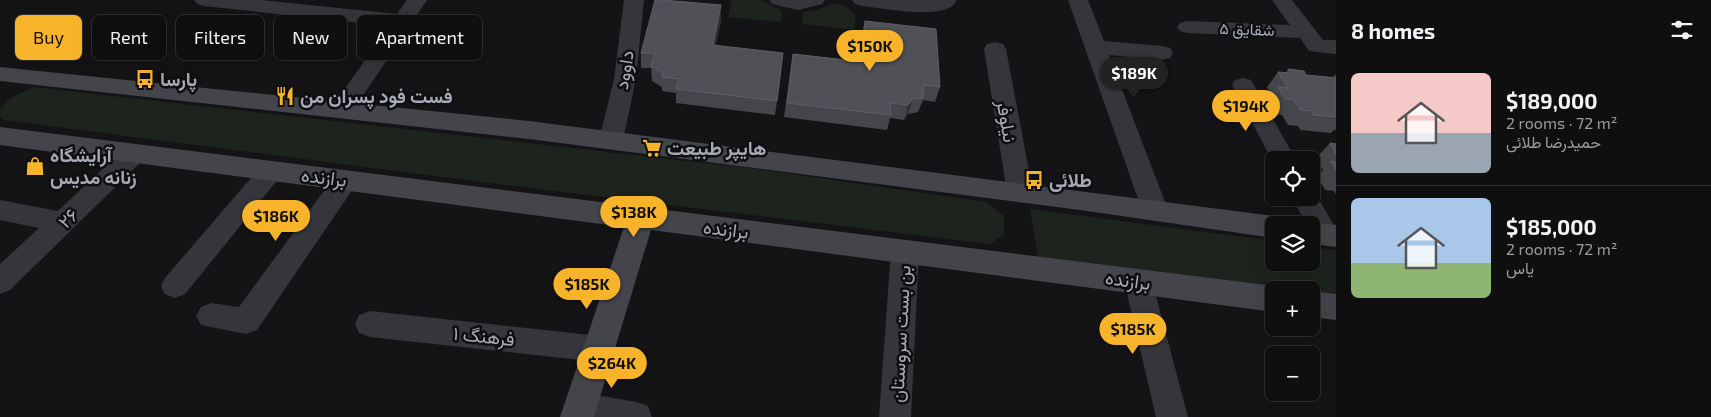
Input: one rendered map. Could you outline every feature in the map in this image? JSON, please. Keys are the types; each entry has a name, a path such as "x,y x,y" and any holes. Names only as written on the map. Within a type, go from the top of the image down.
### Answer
{"main road":[{"path":"0,74 611,140 1020,192 1265,226"},
{"path":"0,95 25,76"},
{"name":"برازنده","path":"0,136 1265,298"},
{"path":"578,412 641,218"},
{"path":"1320,305 1336,307"}],"street":[{"path":"204,0 357,16"},
{"path":"406,15 417,0"},
{"name":"داوود","path":"611,140 625,79 634,0"},
{"path":"779,0 798,4 816,0"},
{"path":"862,0 934,7 946,2 942,0"},
{"path":"1078,0 1155,210"},
{"path":"1282,0 1320,41"},
{"name":"شقایق ۵","path":"1187,27 1320,41"},
{"path":"1095,47 1162,53"},
{"name":"نیلوفر","path":"995,49 1020,192"},
{"path":"342,110 376,60"},
{"path":"1243,85 1279,151"},
{"name":"۲۶","path":"0,282 135,153"},
{"path":"175,286 271,171"},
{"path":"211,316 246,321 346,180"},
{"path":"1309,206 1324,234"},
{"path":"0,210 63,222"},
{"name":"بن بست سروستان","path":"895,417 905,251"},
{"path":"1138,282 1172,417"},
{"name":"فرهنگ ۱","path":"370,324 598,349"},
{"path":"578,412 636,417"}],"shaded area":[{"path":"732,0 760,0 781,10 781,22 728,17"},
{"path":"831,4 844,5 855,14 855,30 802,24 803,12 818,10"},
{"path":"33,87 749,168 987,202 1004,216 1004,234 990,244 497,184 3,120 0,117 0,109 11,98"},
{"path":"1030,209 1265,240 1265,271 1320,271 1320,248 1336,250 1336,297 1320,295 1320,281 1265,281 1265,288 1038,258"}],"building":[{"path":"655,0 721,5 713,45 783,53 777,101 676,89 679,79 662,77 663,73 651,66 655,53 641,53"},
{"path":"865,21 936,29 940,87 924,85 923,98 913,99 908,105 890,103 891,115 787,103 793,54 863,62"},
{"path":"1288,69 1304,71 1306,75 1336,78 1336,117 1313,115 1311,111 1300,110 1294,100 1285,99 1278,87 1288,88 1278,72 1291,73"},
{"path":"1330,143 1336,144 1336,154"},
{"path":"1331,161 1336,162 1336,170"}],"place":[{"name":"پارسا","path":"145,79"},
{"name":"فست فود پسران من","path":"285,96"},
{"name":"هایپر طبیعت","path":"652,148"},
{"name":"آرایشگاه زنانه مدیس","path":"35,166"},
{"name":"طلائی","path":"1034,180"}]}
